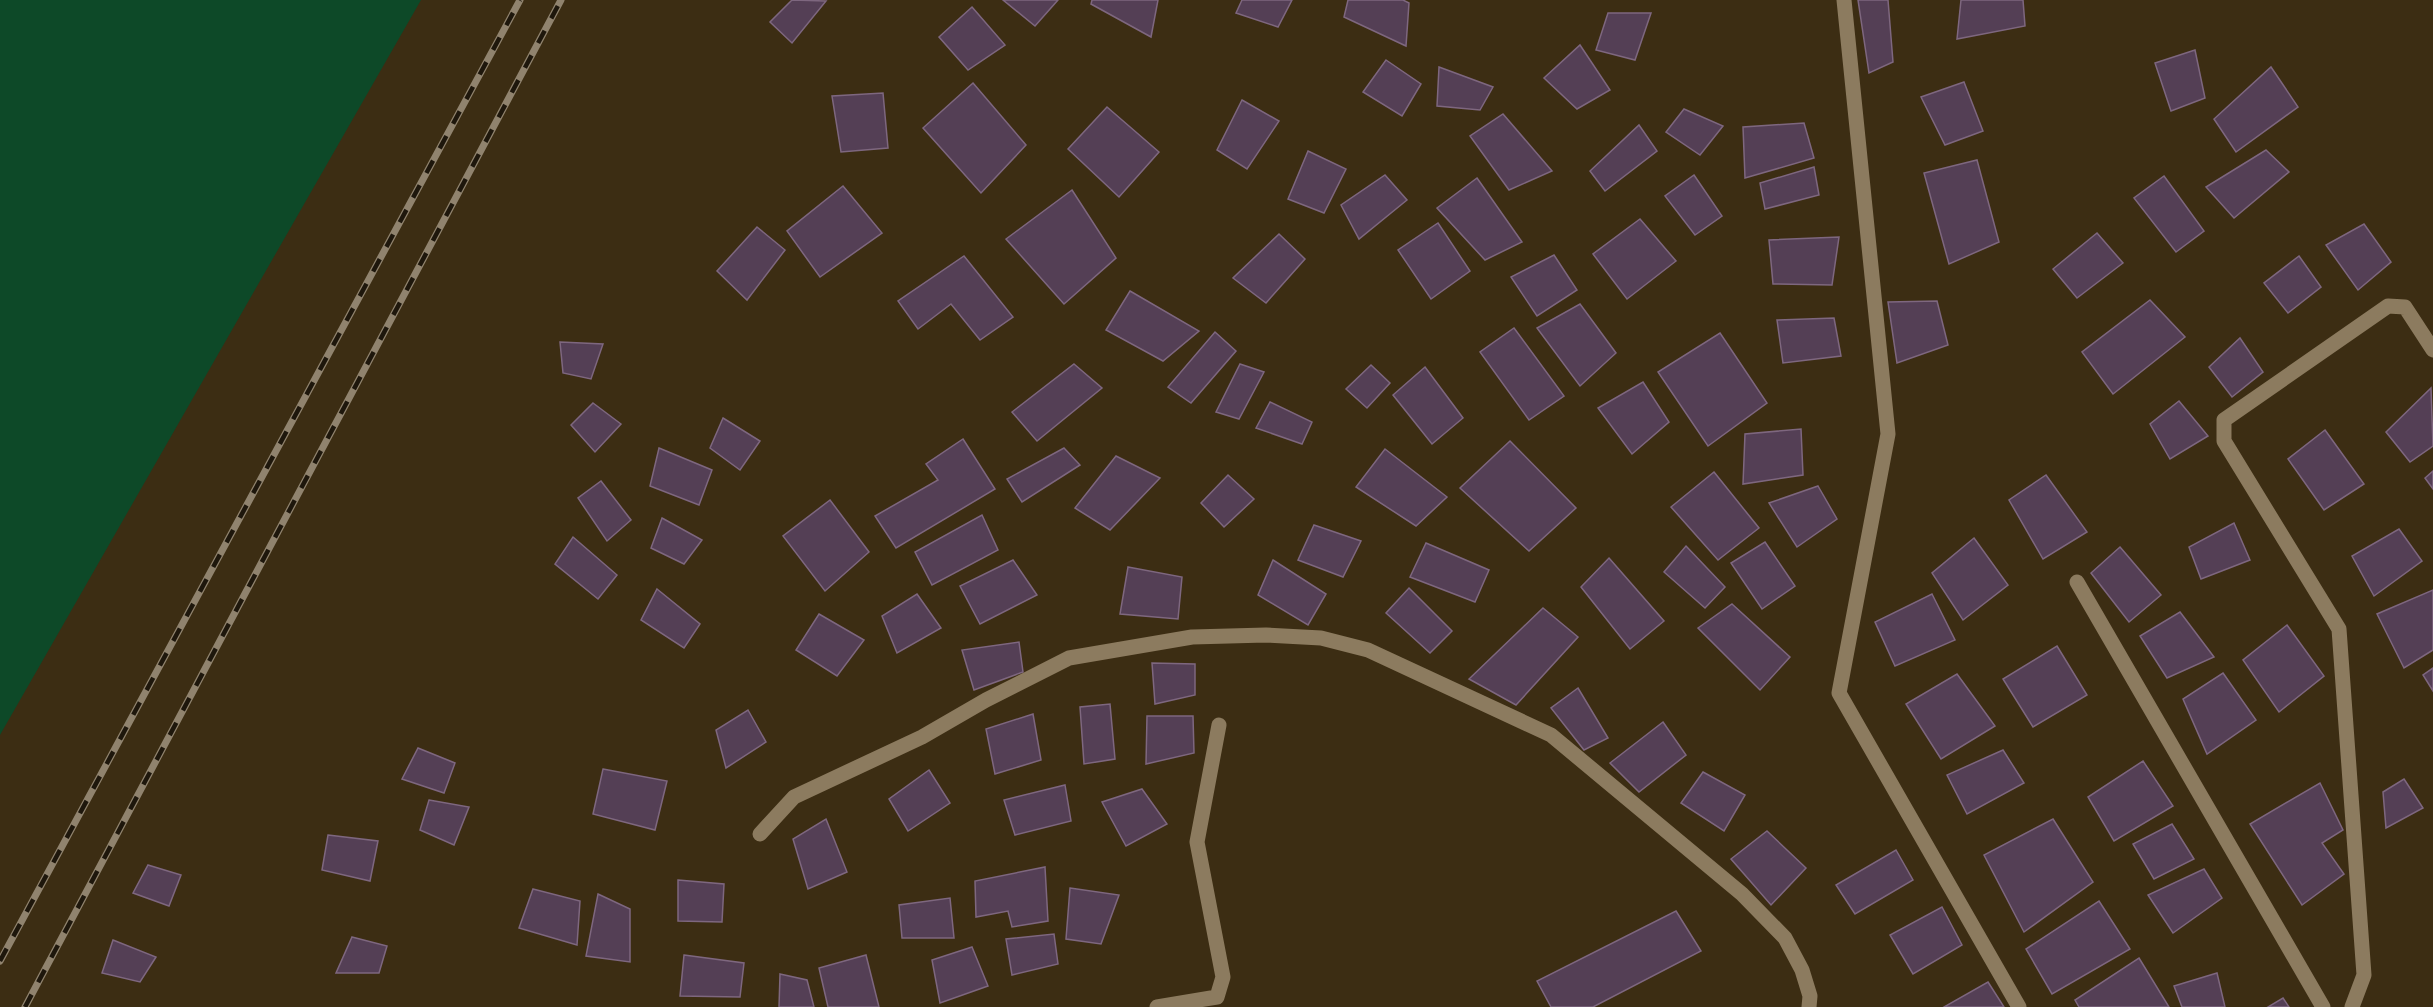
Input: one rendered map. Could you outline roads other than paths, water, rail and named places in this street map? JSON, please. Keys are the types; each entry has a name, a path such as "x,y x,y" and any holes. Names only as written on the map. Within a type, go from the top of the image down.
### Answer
{"street":[{"path":"1845,0 1888,434 1839,693 2019,1007"},
{"path":"2352,1007 2364,975 2339,629 2224,441 2224,420 2388,306 2405,307 2433,350"},
{"path":"2077,582 2323,1007"},
{"path":"760,834 794,797 922,737 986,700 1069,658 1192,637 1266,635 1322,638 1368,650 1551,735 1742,894 1785,938 1802,970 1810,996 1809,1007"},
{"path":"1157,1007 1221,1002 1223,977 1197,842 1219,725"}],"railway":[{"path":"0,961 520,0"},
{"path":"25,1007 561,0"}]}
